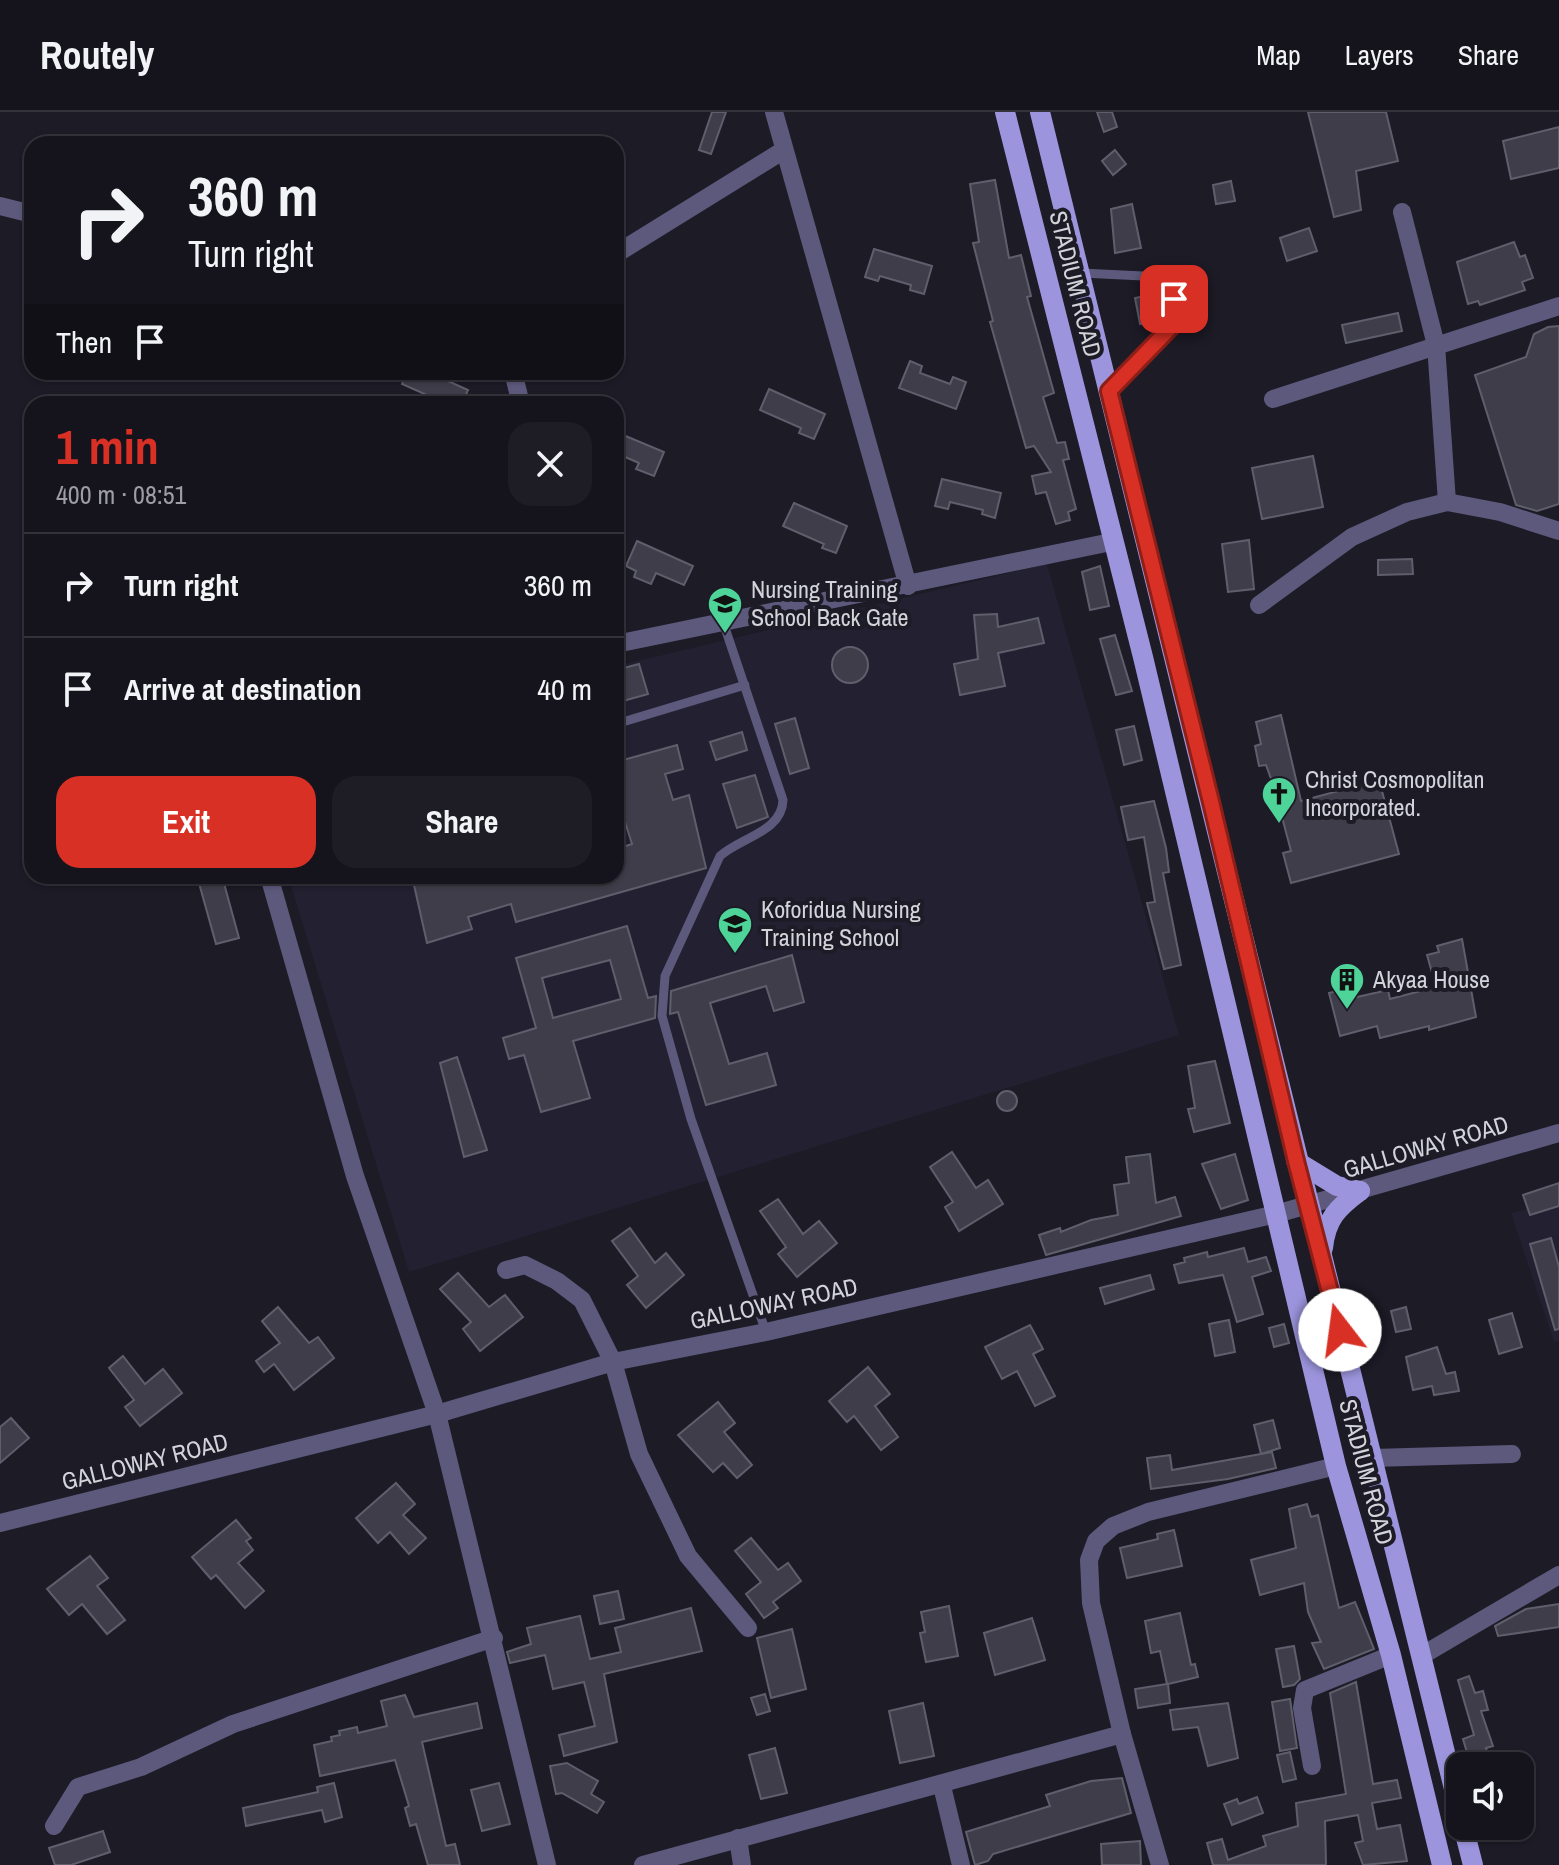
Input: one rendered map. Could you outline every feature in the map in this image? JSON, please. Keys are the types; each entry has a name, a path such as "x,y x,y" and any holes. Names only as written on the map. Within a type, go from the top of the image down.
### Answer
{"main road":[{"name":"STADIUM ROAD","path":"1005,112 1111,542 1143,657 1336,1466 1391,1655 1442,1865"},
{"name":"STADIUM ROAD","path":"1040,112 1296,1161 1446,1758"},
{"path":"1296,1161 1337,1186 1360,1191"},
{"path":"1321,1260 1328,1221 1360,1191"},
{"path":"1419,1773 1446,1766"},
{"path":"1467,1840 1473,1865"}],"street":[{"path":"774,112 908,586"},
{"path":"624,249 784,150"},
{"path":"0,206 24,212"},
{"path":"1402,212 1436,345 1447,502"},
{"path":"1273,399 1559,306"},
{"path":"1259,605 1352,537 1407,512 1447,502 1500,512 1559,531"},
{"path":"624,642 1111,542"},
{"path":"271,884 355,1176 437,1414 547,1865"},
{"name":"GALLOWAY ROAD","path":"0,1523 437,1414 613,1362 766,1332 1276,1214 1559,1133"},
{"path":"506,1270 525,1265 557,1281 582,1300 613,1362 639,1454 688,1556 748,1628"},
{"path":"1373,1458 1512,1454"},
{"path":"1160,1865 1122,1734 1091,1603 1088,1569 1096,1541 1113,1526 1148,1512 1336,1466"},
{"path":"1421,1656 1559,1575"},
{"path":"54,1826 78,1787 141,1767 233,1724 494,1638"},
{"path":"1312,1766 1302,1708 1305,1690 1391,1655"},
{"path":"643,1865 942,1786 1122,1734"},
{"path":"942,1786 961,1865"},
{"path":"738,1838 742,1865"}],"lane":[{"path":"1079,273 1164,277 1171,282 1178,316 1174,324 1109,391"},
{"path":"723,622 783,800 783,812 776,823 733,845 716,863 665,976 662,1016 691,1119 766,1332"},
{"path":"624,722 745,685"}],"shaded area":[{"name":"Koforidua Nursing Training School","path":"1047,564 1179,1035 409,1272 290,884 624,884 624,664"},
{"path":"1559,1200 1559,1341 1554,1342 1511,1213"}],"building":[{"path":"712,112 726,112 711,154 699,150"},
{"path":"1097,112 1112,112 1117,127 1104,132"},
{"path":"1308,112 1386,112 1398,161 1356,171 1361,210 1334,217"},
{"path":"1559,127 1559,168 1511,179 1503,141"},
{"path":"1115,150 1126,164 1113,175 1102,161"},
{"path":"995,180 1009,258 1021,255 1031,296 1027,297 1054,393 1043,397 1057,443 1065,442 1069,459 1063,460 1076,509 1068,512 1070,520 1056,524 1046,492 1036,494 1032,476 1051,472 1034,446 1026,448 990,322 993,321 973,243 979,242 970,184"},
{"path":"1231,181 1235,201 1216,204 1213,185"},
{"path":"1132,204 1141,248 1115,253 1111,209"},
{"path":"1309,228 1317,251 1287,261 1280,238"},
{"path":"1514,242 1520,257 1525,255 1533,278 1522,282 1525,290 1480,305 1478,301 1468,304 1457,262"},
{"path":"874,249 932,266 924,294 910,290 911,285 880,276 878,281 865,277"},
{"path":"1159,293 1164,319 1140,324 1135,298"},
{"path":"1398,313 1402,331 1346,343 1342,325"},
{"path":"1559,326 1559,504 1537,511 1516,505 1475,375 1526,357 1534,334 1548,327"},
{"path":"910,361 922,366 920,373 950,384 953,377 966,382 956,409 899,388"},
{"path":"404,380 446,380 468,390 465,396 429,396 402,384"},
{"path":"769,389 825,414 814,439 799,433 801,428 760,410"},
{"path":"624,435 664,452 654,476 636,469 639,463 624,456"},
{"path":"1313,456 1323,507 1262,519 1252,468"},
{"path":"942,479 1001,493 995,518 982,514 983,510 950,502 948,509 935,506"},
{"path":"794,503 847,526 836,553 822,548 824,544 783,526"},
{"path":"1249,540 1254,589 1228,592 1222,544"},
{"path":"637,541 693,566 684,585 656,573 651,584 634,577 636,571 626,566"},
{"path":"1412,559 1413,574 1378,575 1378,560"},
{"path":"1100,566 1109,606 1090,610 1082,572"},
{"path":"997,614 998,627 1038,618 1044,643 998,653 1005,686 960,695 954,664 978,659 974,615"},
{"path":"1115,635 1132,691 1116,695 1100,639"},
{"path":"850,647 863,652 868,665 863,678 850,683 837,678 832,665 837,652"},
{"path":"639,664 648,694 624,701 624,668"},
{"path":"1281,715 1301,801 1379,780 1399,854 1291,883 1283,853 1291,851 1274,787 1266,765 1259,766 1255,746 1261,744 1256,722"},
{"path":"795,718 809,768 790,774 775,724"},
{"path":"1134,726 1142,760 1124,765 1116,730"},
{"path":"742,732 747,750 716,760 710,742"},
{"path":"677,745 683,769 665,774 673,800 689,795 706,868 516,922 511,904 468,917 472,929 427,943 414,884 624,884 624,846 632,844 624,818 624,760"},
{"path":"755,775 768,817 737,828 723,784"},
{"path":"1154,801 1166,848 1169,872 1163,873 1181,965 1164,969 1147,903 1155,902 1144,837 1128,840 1121,807"},
{"path":"199,884 224,884 239,938 216,944"},
{"path":"627,926 648,998 656,996 655,1018 573,1041 590,1098 541,1112 524,1055 509,1059 503,1038 536,1028 516,958","holes":["610,960 621,999 553,1018 542,978"]},
{"path":"1462,939 1476,1017 1429,1030 1429,1026 1380,1038 1377,1026 1340,1036 1329,993 1354,987 1357,997 1388,990 1390,999 1436,987 1427,955 1439,952 1437,946"},
{"path":"792,955 804,1002 774,1011 766,986 710,1003 729,1064 767,1053 776,1085 706,1105 678,1012 670,1014 671,991"},
{"path":"457,1057 487,1150 464,1157 440,1063"},
{"path":"1215,1061 1230,1123 1194,1132 1188,1109 1195,1108 1188,1066"},
{"path":"1003,1091 1011,1091 1017,1101 1011,1111 1003,1111 997,1105 997,1097"},
{"path":"952,1152 976,1188 988,1180 1003,1204 959,1231 945,1207 953,1202 930,1167"},
{"path":"1150,1154 1156,1203 1175,1197 1181,1216 1046,1255 1039,1235 1060,1228 1061,1232 1091,1220 1118,1215 1114,1185 1129,1183 1126,1157"},
{"path":"1235,1154 1248,1200 1221,1209 1202,1164"},
{"path":"1559,1183 1559,1206 1530,1215 1523,1195"},
{"path":"778,1199 803,1234 819,1221 837,1243 797,1277 778,1254 786,1247 760,1211"},
{"path":"630,1228 655,1263 666,1253 684,1275 646,1308 627,1285 638,1276 612,1241"},
{"path":"1551,1238 1559,1267 1559,1329 1555,1330 1530,1244"},
{"path":"1244,1248 1248,1262 1266,1257 1271,1271 1252,1277 1263,1314 1237,1322 1223,1275 1179,1283 1174,1265 1185,1262 1184,1258 1207,1252 1208,1257"},
{"path":"458,1273 489,1307 505,1295 523,1317 480,1351 463,1329 471,1322 440,1289"},
{"path":"1150,1275 1154,1289 1105,1304 1100,1288"},
{"path":"278,1307 309,1343 318,1337 334,1358 294,1390 274,1364 264,1372 256,1361 280,1343 262,1321"},
{"path":"1406,1307 1411,1329 1396,1332 1391,1311"},
{"path":"1512,1313 1522,1347 1499,1354 1489,1320"},
{"path":"1229,1320 1235,1352 1215,1356 1209,1324"},
{"path":"1284,1324 1289,1343 1274,1347 1269,1328"},
{"path":"1030,1325 1043,1349 1033,1354 1055,1396 1035,1406 1017,1371 1002,1379 985,1347"},
{"path":"1437,1347 1446,1374 1455,1372 1459,1391 1434,1395 1432,1386 1413,1390 1406,1357"},
{"path":"123,1356 145,1384 163,1369 182,1393 140,1426 125,1407 134,1400 109,1368"},
{"path":"868,1367 890,1394 875,1406 898,1437 881,1450 854,1416 847,1422 829,1401"},
{"path":"718,1402 735,1423 724,1432 752,1465 737,1478 723,1463 713,1472 678,1435"},
{"path":"11,1418 29,1438 0,1463 0,1427"},
{"path":"1273,1420 1280,1448 1261,1454 1254,1425"},
{"path":"1272,1452 1276,1468 1228,1479 1151,1489 1147,1458 1170,1455 1172,1470"},
{"path":"396,1483 415,1504 403,1515 426,1538 409,1554 390,1532 378,1543 356,1518"},
{"path":"1307,1504 1311,1517 1318,1515 1339,1608 1355,1602 1374,1649 1324,1669 1312,1643 1321,1642 1308,1612 1304,1583 1260,1595 1251,1560 1296,1548 1289,1509"},
{"path":"236,1520 251,1538 246,1541 253,1550 238,1563 264,1591 245,1608 216,1575 211,1579 192,1557"},
{"path":"1174,1530 1182,1566 1127,1578 1120,1548 1158,1539 1157,1534"},
{"path":"751,1538 778,1570 788,1563 801,1581 773,1602 778,1608 764,1618 746,1594 761,1582 735,1551"},
{"path":"90,1556 108,1578 97,1586 125,1620 107,1634 82,1604 69,1615 47,1589"},
{"path":"618,1591 624,1619 600,1624 594,1596"},
{"path":"1559,1604 1559,1627 1498,1636 1495,1626 1526,1609"},
{"path":"949,1606 958,1656 926,1662 920,1633 925,1632 921,1612"},
{"path":"691,1608 702,1651 604,1674 617,1742 564,1756 559,1735 595,1726 584,1682 553,1689 545,1655 510,1663 507,1652 531,1644 527,1628 580,1616 590,1659 621,1652 615,1628"},
{"path":"1180,1613 1191,1665 1195,1664 1198,1677 1168,1684 1170,1703 1138,1708 1135,1689 1167,1684 1160,1651 1151,1653 1145,1621"},
{"path":"1032,1618 1045,1660 995,1675 984,1633"},
{"path":"792,1629 806,1689 771,1698 757,1638"},
{"path":"1294,1646 1300,1679 1294,1685 1283,1687 1276,1649"},
{"path":"1469,1676 1475,1693 1483,1691 1488,1710 1481,1711 1493,1746 1486,1748 1487,1752 1467,1752 1463,1739 1474,1735 1458,1680"},
{"path":"1356,1682 1373,1784 1397,1780 1401,1798 1372,1803 1377,1829 1400,1825 1407,1861 1363,1865 1355,1843 1363,1841 1358,1815 1325,1821 1326,1865 1213,1865 1207,1843 1222,1839 1228,1860 1266,1846 1263,1836 1298,1826 1296,1803 1346,1794 1330,1693"},
{"path":"765,1694 770,1711 757,1715 751,1698"},
{"path":"405,1695 414,1717 477,1703 482,1728 422,1742 446,1846 455,1844 460,1865 428,1865 416,1824 410,1826 405,1808 409,1806 395,1760 320,1776 314,1745 332,1741 331,1737 340,1735 339,1731 357,1727 358,1733 387,1726 381,1701"},
{"path":"1290,1699 1297,1748 1280,1751 1272,1702"},
{"path":"923,1703 934,1756 900,1763 889,1711"},
{"path":"1228,1703 1238,1758 1208,1766 1198,1727 1173,1730 1170,1710"},
{"path":"775,1748 787,1793 761,1799 749,1755"},
{"path":"1290,1752 1296,1779 1283,1782 1277,1755"},
{"path":"567,1763 598,1781 591,1794 604,1802 597,1813 562,1793 556,1794 550,1766"},
{"path":"1122,1778 1131,1813 993,1854 988,1861 975,1865 966,1832 1050,1806 1046,1795 1091,1781"},
{"path":"334,1783 342,1817 325,1822 322,1810 246,1826 243,1808 318,1792 317,1787"},
{"path":"499,1783 510,1824 482,1831 471,1790"},
{"path":"1257,1797 1263,1813 1232,1825 1224,1804 1237,1799 1239,1804"},
{"path":"103,1831 110,1852 71,1865 55,1865 49,1848"},
{"path":"1140,1841 1141,1865 1102,1865 1101,1844"}],"place":[{"name":"Nursing Training School Back Gate","path":"725,635"},
{"name":"Christ Cosmopolitan Incorporated.","path":"1279,825"},
{"name":"Koforidua Nursing Training School","path":"735,955"},
{"name":"Akyaa House","path":"1347,1011"}],"route":[{"path":"1174,299 1178,316 1174,324 1109,391 1340,1330"}]}
